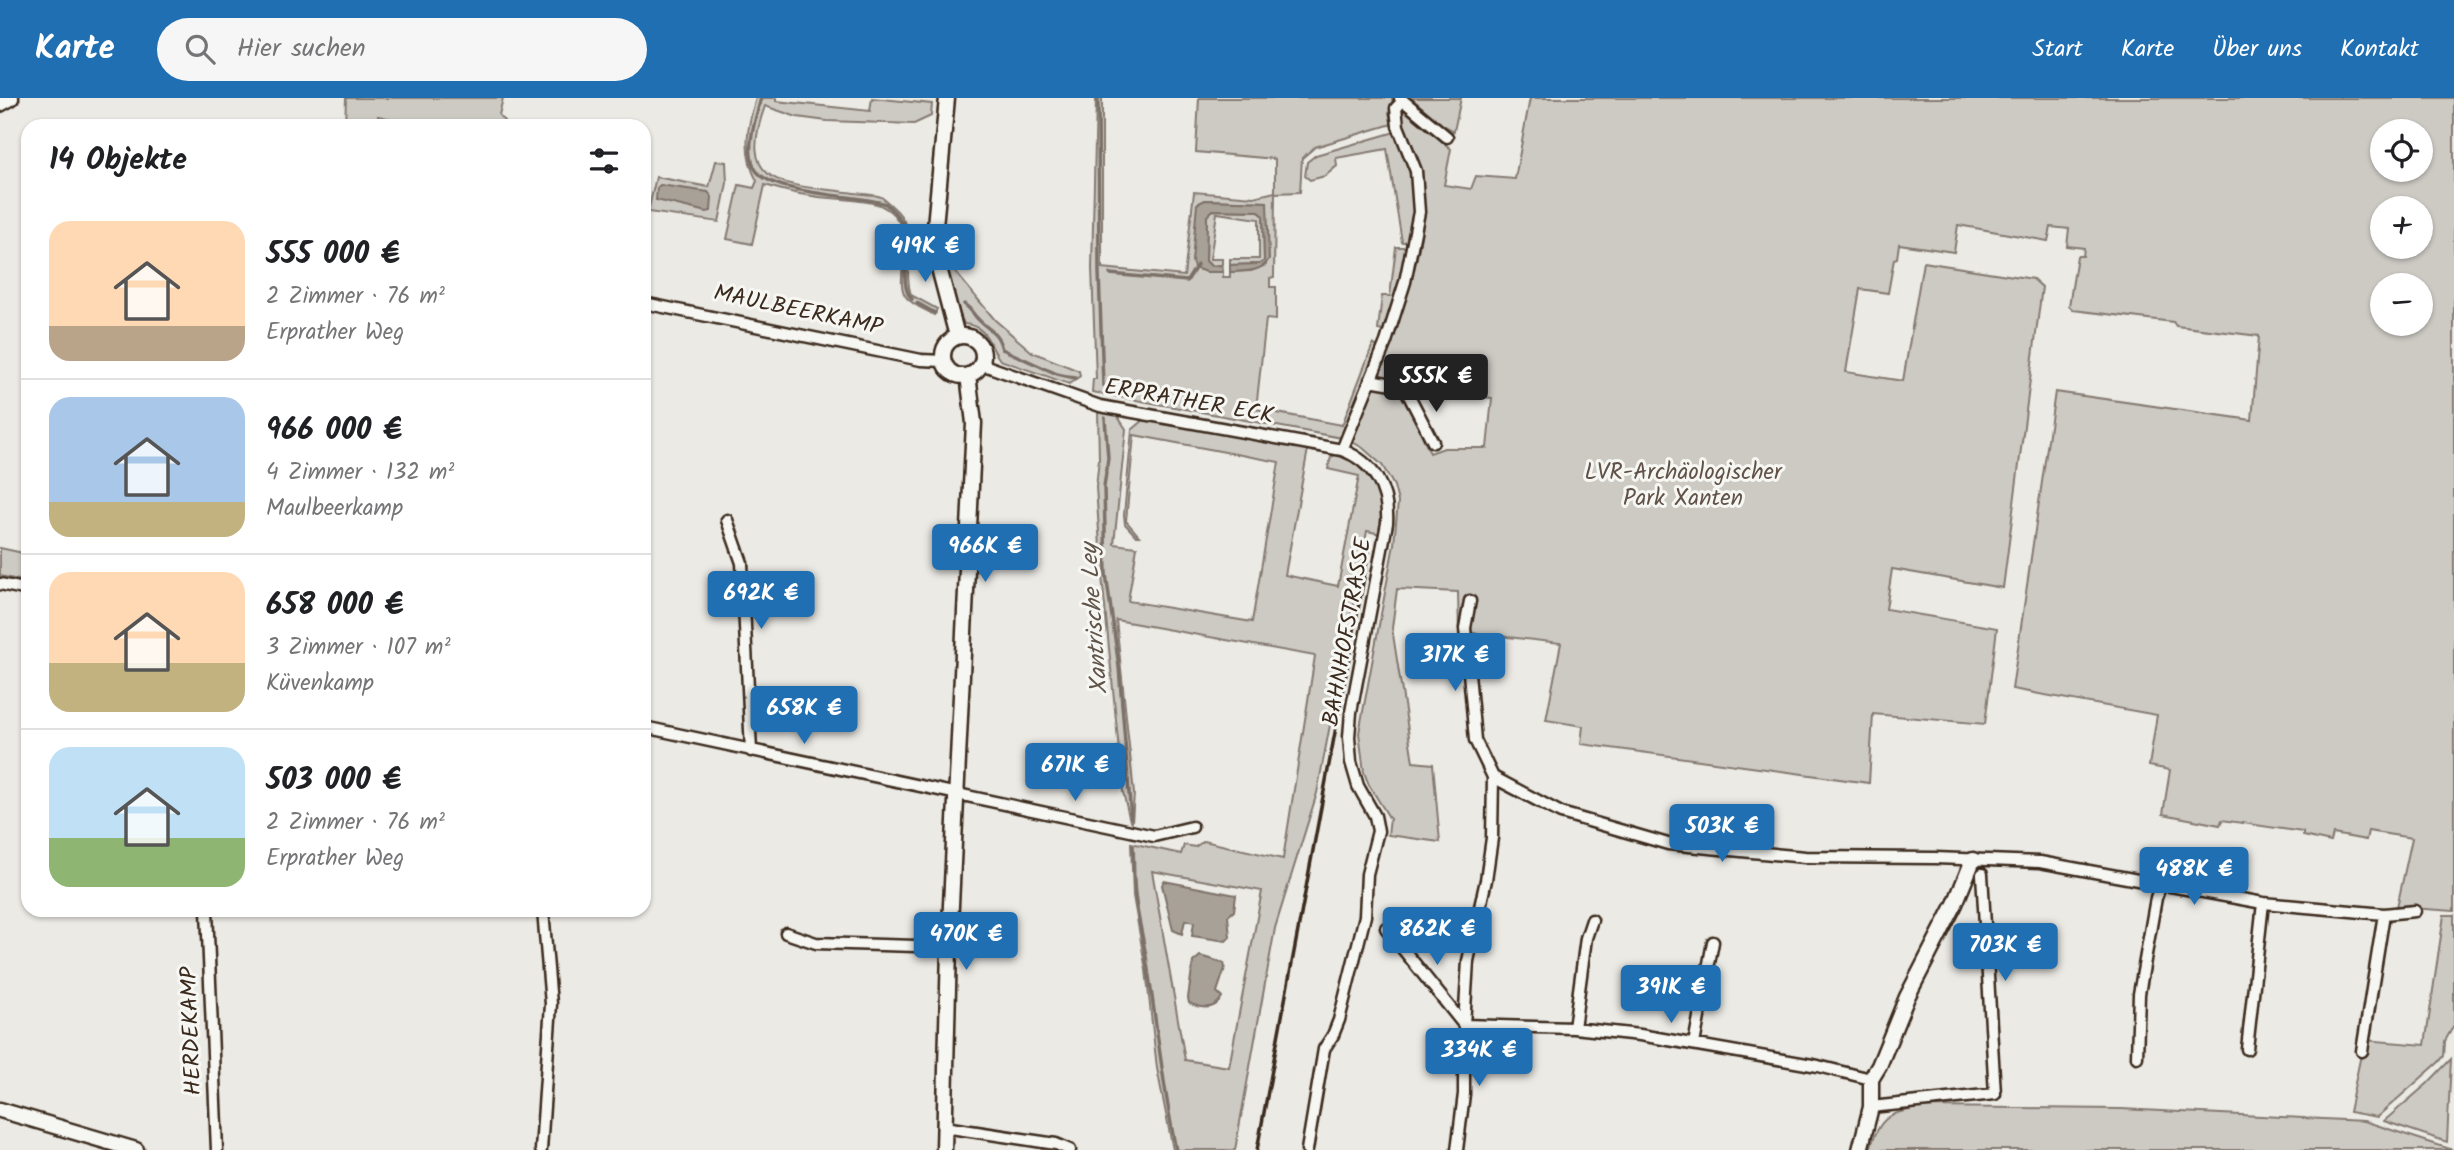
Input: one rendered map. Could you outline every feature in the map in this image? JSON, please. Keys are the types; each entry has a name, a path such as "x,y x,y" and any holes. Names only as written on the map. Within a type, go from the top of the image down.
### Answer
{"street":[{"path":"0,104 11,98"},
{"path":"947,98 934,226 935,247 957,336"},
{"path":"1342,450 1386,342 1405,282 1419,212 1416,171 1398,126 1396,108 1401,99 1447,137"},
{"name":"MAULBEERKAMP","path":"651,304 921,360 943,361 952,373 968,376"},
{"path":"943,361 945,346 957,336 964,335 978,342 983,357 981,364 968,376 974,423 949,947 944,1150"},
{"name":"ERPRATHER ECK","path":"981,364 1100,407 1342,450 1354,454 1364,462 1381,484"},
{"path":"1370,380 1404,386 1433,442"},
{"name":"BAHNHOFSTRASSE","path":"1307,1150 1324,1049 1339,1020 1365,916 1367,874 1378,831 1375,816 1354,774 1349,737 1351,712 1387,523 1386,498 1381,484"},
{"path":"727,520 742,564 751,751"},
{"path":"0,584 21,588"},
{"path":"1457,1150 1464,1094 1464,1024 1468,961 1486,880 1492,838 1493,777 1475,740 1465,628 1470,601"},
{"path":"651,729 1154,836 1192,827"},
{"path":"1493,777 1561,813 1668,844 1805,857 2040,862 2263,903 2384,914 2415,911"},
{"path":"1860,1150 1871,1107 1871,1079 1907,997 1955,904 1973,860"},
{"path":"1871,1107 1995,1094 1982,874"},
{"path":"2137,1057 2139,994 2156,898 2161,884"},
{"path":"2247,1049 2263,903"},
{"path":"2362,1051 2384,914"},
{"name":"HERDEKAMP","path":"207,917 217,1150"},
{"path":"541,1150 551,1004 544,917"},
{"path":"1574,1028 1586,938 1592,920"},
{"path":"1386,928 1464,1024 1574,1028 1640,1035 1818,1066 1871,1079"},
{"path":"786,933 816,943 949,947"},
{"path":"1694,1044 1713,942"},
{"path":"0,1110 135,1150"},
{"path":"0,1119 104,1150"},
{"path":"944,1127 1056,1144 1070,1150"}],"green space":[{"path":"346,98 503,98 499,115 502,119 392,119 378,116 378,119 345,119"},
{"path":"756,98 776,98 776,101 870,111 872,98 932,104 931,116 914,124 827,121 797,117 765,106 757,134 757,154 763,169 774,178 809,188 875,195 897,211 904,220 909,241 908,274 911,295 937,309 934,315 907,298 903,290 904,240 901,227 894,216 882,206 789,192 765,185 752,244 727,239 739,185 754,188 757,181 748,150 750,119"},
{"path":"1096,98 1102,98 1102,268 1184,276 1194,192 1254,197 1275,192 1275,159 1196,152 1199,98 1393,98 1389,113 1392,124 1315,147 1302,158 1300,192 1275,193 1274,277 1270,278 1270,287 1276,287 1276,320 1266,319 1256,409 1342,425 1373,344 1379,348 1342,438 1092,392 1093,379 1096,379 1092,268","holes":["1205,200 1267,202 1266,265 1251,271 1230,272 1230,277 1223,277 1223,272 1207,272 1194,268"]},
{"path":"1411,98 1461,98 1454,131 1443,125"},
{"name":"LVR-Archäologischer Park Xanten","path":"1530,98 2454,98 2454,911 2397,907 2412,838 2368,831 2366,840 2333,834 2331,842 2303,836 2303,832 2222,820 2220,825 2163,814 2170,770 2149,766 2157,715 2012,689 2055,392 2252,420 2259,336 2073,310 2069,306 2077,256 2083,256 2084,248 2067,246 2069,229 2051,227 2048,241 1958,225 1954,252 1899,244 1888,293 1860,289 1846,372 1903,381 1923,262 2033,279 2042,287 2003,588 1892,569 1886,609 1997,628 1985,724 1873,714 1869,783 1581,744 1583,726 1546,720 1561,643 1473,633 1459,637 1458,592 1397,589 1392,628 1413,762 1433,764 1440,842 1388,835 1390,819 1364,772 1359,733 1394,544 1398,502 1394,486 1382,465 1349,440 1373,384 1402,388 1430,453 1444,448 1487,448 1492,398 1414,390 1407,387 1408,381 1379,377 1377,374 1410,283 1421,234 1421,179 1399,116 1401,112 1405,111 1451,149 1444,185 1471,189 1476,176 1515,179"},
{"path":"1395,132 1413,186 1414,212 1408,242 1402,242 1387,149 1336,158 1337,166 1325,176 1310,180 1305,176 1307,162 1316,155"},
{"path":"716,161 726,162 727,183 719,222 651,212 656,177 709,187"},
{"path":"1213,210 1259,211 1263,216 1264,261 1260,264 1230,265 1230,259 1259,259 1259,219 1217,213 1210,259 1222,259 1222,265 1211,266 1206,261 1207,215"},
{"path":"1396,247 1407,247 1387,332 1378,330 1382,296 1390,296"},
{"path":"943,262 947,262 995,320 1032,352 1079,371 1080,376 1069,384 1000,360 983,332 972,325 964,324 951,294"},
{"path":"1098,411 1116,414 1126,429 1114,544 1137,547 1128,601 1252,622 1279,462 1134,435 1126,521 1139,536 1136,536 1125,524 1124,515 1132,430 1145,419 1308,449 1285,575 1338,586 1359,476 1328,469 1331,457 1339,453 1362,467 1370,475 1380,495 1381,534 1367,531 1317,793 1275,928 1235,1150 1173,1150 1157,1068 1146,970 1133,896 1131,843 1181,854 1184,845 1195,847 1204,841 1283,859 1315,656 1116,620 1134,794 1132,822 1130,821 1123,792 1102,576 1096,487 1099,459","holes":["1152,871 1262,891 1229,1067 1185,1060"]},
{"path":"0,548 21,552 21,580 0,576"},
{"path":"2444,915 2454,915 2454,1025 2445,1041 2444,1056 2377,1117 2349,1112 2364,1040 2425,1045"},
{"path":"2451,1059 2447,1142 2384,1121 2427,1084"},
{"path":"1924,1107 2121,1109 2364,1121 2453,1150 1870,1150 1878,1129 1888,1118"}],"shaded area":[{"path":"660,185 708,192 712,197 711,211 656,200 657,188"},
{"path":"1205,200 1267,202 1269,259 1266,264 1252,270 1230,272 1230,265 1259,264 1264,261 1263,216 1259,211 1213,210 1207,216 1206,261 1211,266 1222,265 1223,272 1207,272 1194,268 1192,261 1197,204"},
{"path":"1164,881 1236,895 1234,911 1228,916 1230,937 1226,941 1192,936 1194,922 1185,920 1182,934 1173,930 1162,885"},
{"path":"1200,956 1224,963 1225,968 1217,992 1222,997 1212,1007 1199,1007 1189,1003 1193,962"}],"waterway":[{"path":"761,98 751,142 754,167 762,177 776,184 886,204 904,227 907,245 905,275 912,299"},
{"name":"Xantrische Ley","path":"1098,98 1103,385"},
{"path":"1110,274 1187,281 1197,265"},
{"path":"917,303 935,313"},
{"path":"964,304 995,334 1002,349 1057,374 1075,378"},
{"name":"Xantrische Ley","path":"1105,418 1108,458 1104,487 1106,574 1119,667 1131,818"},
{"name":"Xantrische Ley","path":"1133,845 1136,903 1176,1150"}],"railway":[{"path":"1257,1150 1370,545"}]}
